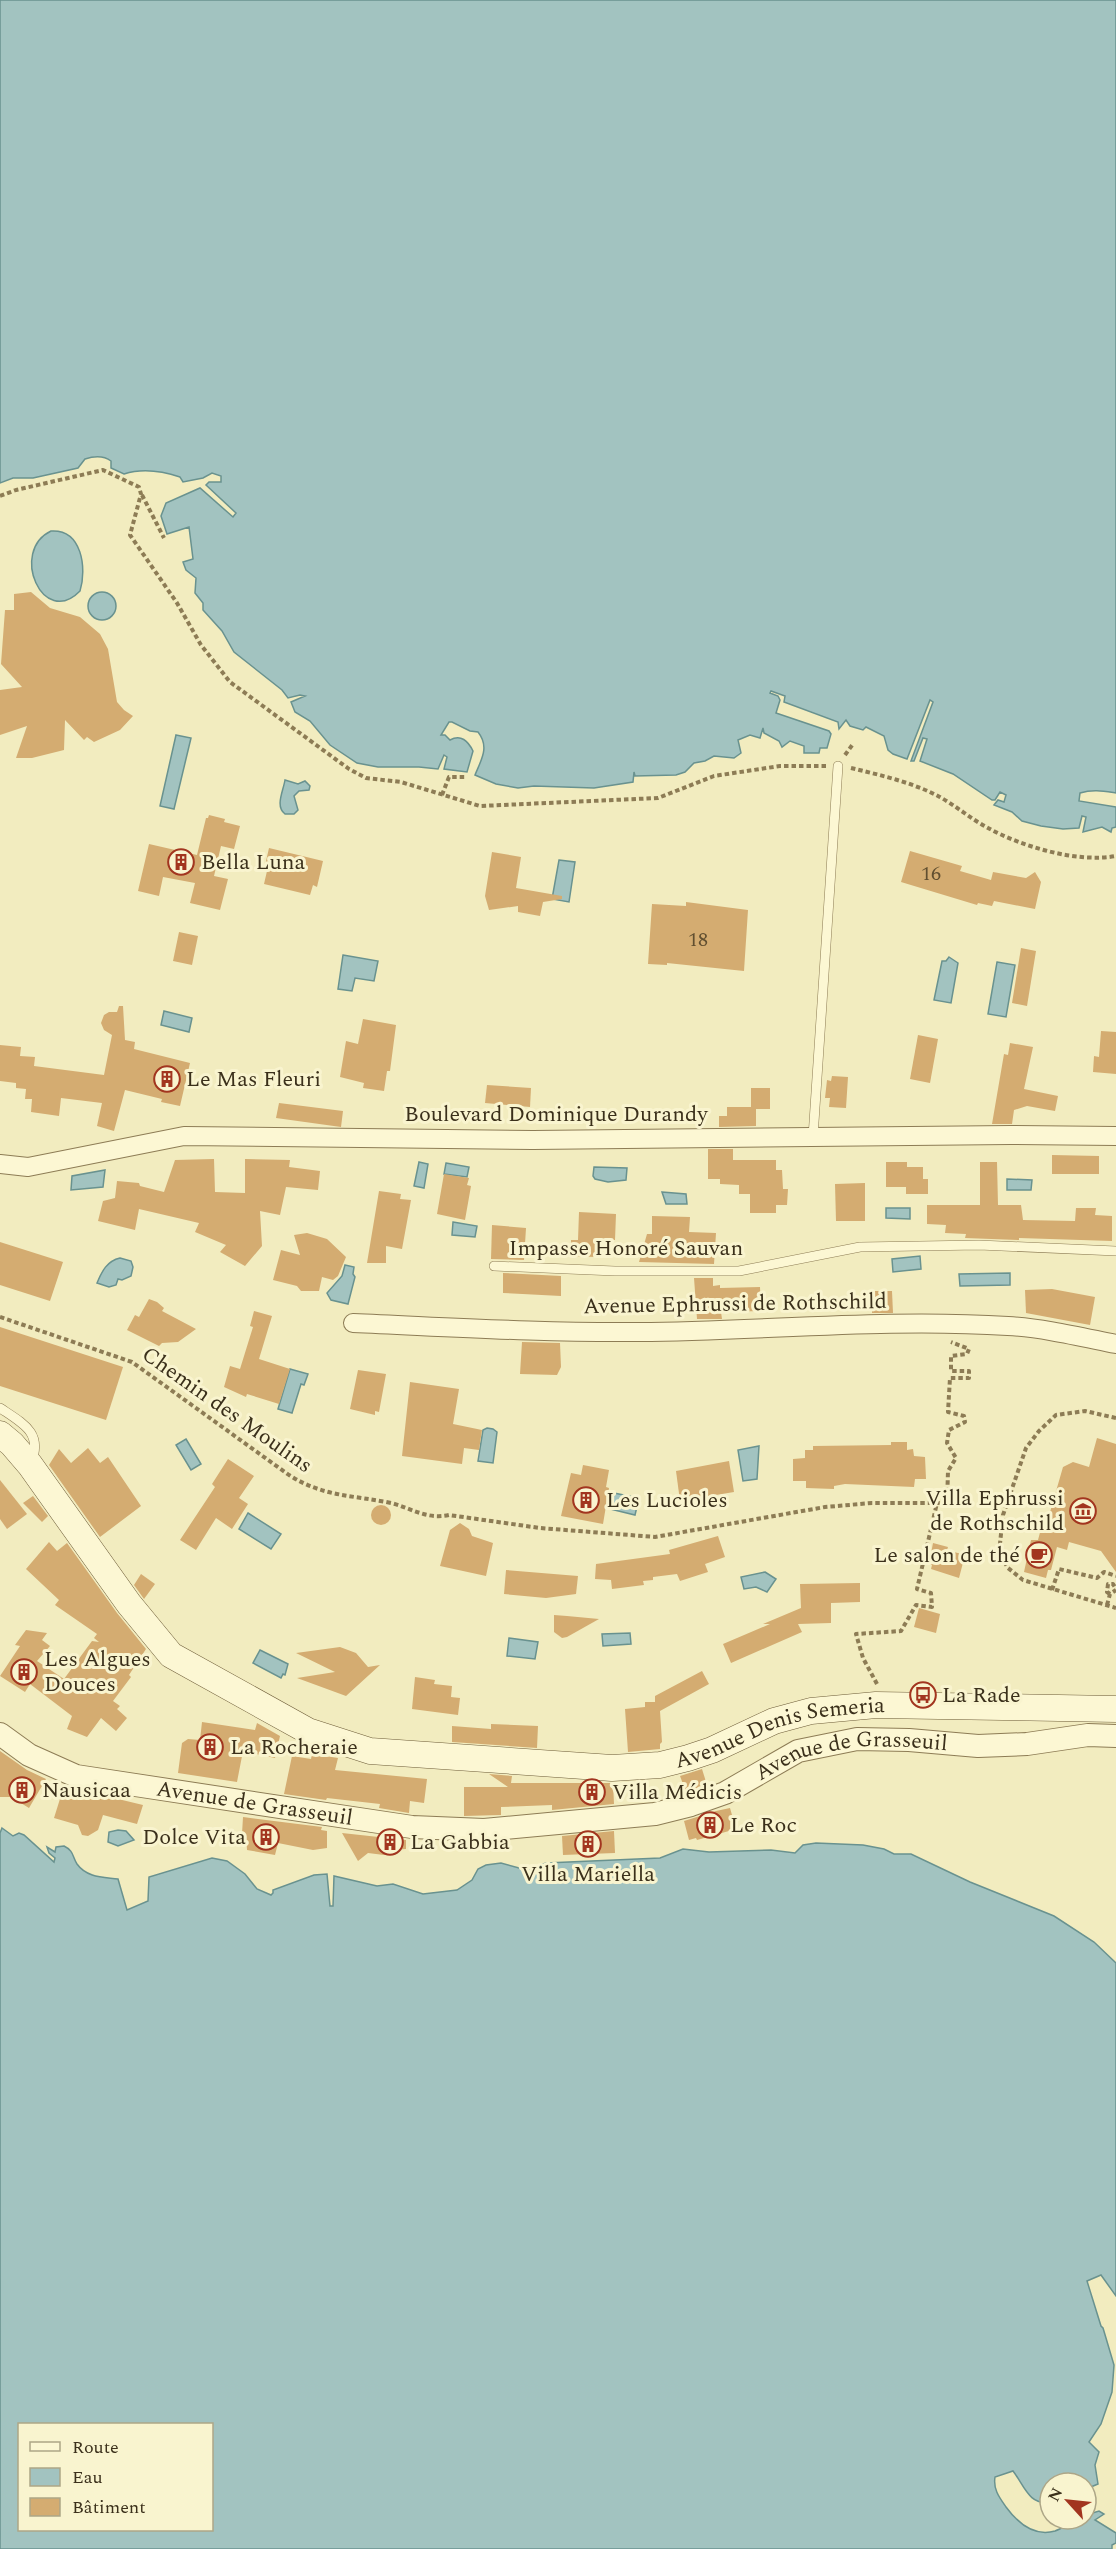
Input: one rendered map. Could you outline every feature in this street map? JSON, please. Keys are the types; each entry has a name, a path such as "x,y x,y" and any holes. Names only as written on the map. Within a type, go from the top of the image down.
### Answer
{"main road":[{"name":"Avenue Denis Semeria","path":"0,1434 12,1444 30,1466 129,1604 171,1655 308,1731 370,1751 612,1768 660,1765 688,1758 712,1750 774,1721 812,1711 876,1705 1116,1709"}],"street":[{"name":"Boulevard Dominique Durandy","path":"0,1164 28,1167 184,1136 533,1140 1116,1136"},
{"name":"Avenue Ephrussi de Rothschild","path":"353,1323 531,1331 641,1332 815,1325 953,1324 1010,1326 1116,1344"},
{"name":"Avenue de Grasseuil","path":"0,1734 29,1755 76,1776 412,1827 484,1830 664,1812 724,1793 798,1751 857,1739 909,1740 978,1746 1027,1744 1088,1736 1116,1736"}],"lane":[{"path":"813,1137 838,766"},
{"name":"Impasse Honoré Sauvan","path":"494,1266 615,1271 739,1271 860,1247 979,1245 1116,1251"},
{"path":"0,1408 32,1434 37,1448 30,1466"}],"path":[{"path":"0,496 16,490 103,470 140,487 141,494 164,538"},
{"path":"141,494 130,535 177,603 201,645 230,682 366,778 401,782 480,806 658,798 714,776 780,766 838,766 888,776 937,796 989,829 1040,850 1103,858 1116,856"},
{"path":"442,795 449,777 467,777"},
{"name":"Chemin des Moulins","path":"0,1317 132,1362 306,1486 325,1493 389,1503 437,1518 449,1515 540,1528 655,1537 825,1507 872,1503 937,1503"},
{"path":"886,1685 876,1684 862,1658 856,1634 902,1631 916,1605 932,1607 931,1593 917,1589 937,1503 947,1503 948,1471 956,1458 947,1443 949,1430 965,1422 964,1416 948,1412 951,1378 969,1378 969,1371 951,1371 951,1356 966,1354 969,1349 951,1343 953,1324"},
{"path":"1116,1418 1085,1411 1056,1415 1039,1431 1026,1448 1003,1515 999,1553 1008,1568 1023,1580 1116,1608"},
{"path":"1052,1590 1059,1569 1097,1578 1104,1572 1116,1576 1113,1584"},
{"path":"1110,1594 1106,1588 1108,1584 1113,1584"},
{"path":"1107,1605 1110,1594 1116,1589 1113,1584"}],"water":[{"path":"0,0 1116,0 1116,793 1098,791 1080,793 1079,801 1116,807 1116,827 1112,828 1111,832 1102,827 1083,832 1086,817 1082,816 1079,828 1063,829 1022,821 1012,812 994,805 998,800 1004,802 1006,795 1000,792 995,800 992,800 953,774 920,761 927,739 923,738 914,761 911,761 933,702 930,700 907,759 893,754 888,750 884,736 866,727 863,730 850,726 846,720 839,729 838,722 784,702 785,696 771,691 770,693 778,696 780,700 776,713 829,731 831,734 827,748 820,748 819,753 804,753 804,746 790,741 782,747 779,741 764,733 763,728 760,738 750,735 738,740 741,753 734,758 714,756 694,763 685,772 676,775 635,776 634,772 633,782 594,788 534,786 518,788 496,784 475,775 483,754 482,738 478,732 470,731 452,722 449,722 441,735 445,735 450,740 461,738 469,744 473,751 467,772 444,769 447,757 444,755 438,769 378,767 357,763 330,745 310,721 295,712 291,702 305,696 288,698 282,690 234,652 222,631 203,610 203,603 195,593 196,578 186,570 183,562 193,559 189,527 167,534 161,516 166,503 200,488 233,517 236,513 206,485 209,482 221,482 221,476 212,473 203,478 183,482 180,477 159,472 138,471 124,474 111,468 111,461 92,457 85,459 78,468 33,478 13,478 0,483"},
{"path":"51,531 70,536 76,543 82,561 80,591 66,600 54,600 43,594 36,583 32,569 33,554 39,541"},
{"path":"102,592 112,596 116,606 112,616 102,620 92,616 88,606 92,596"},
{"path":"176,735 191,738 174,809 160,806"},
{"path":"285,780 298,784 305,781 310,786 309,790 299,791 294,796 298,810 294,814 285,814 280,807"},
{"path":"559,860 575,862 569,902 552,899"},
{"path":"343,955 378,961 374,981 355,978 352,991 338,989"},
{"path":"949,957 958,963 951,1003 934,1000 942,961 946,961"},
{"path":"997,962 1015,965 1006,1017 988,1014"},
{"path":"164,1011 192,1018 189,1032 161,1025"},
{"path":"419,1162 428,1164 424,1188 414,1186"},
{"path":"446,1163 469,1167 467,1177 444,1174"},
{"path":"594,1167 627,1168 626,1180 608,1182 595,1179"},
{"path":"105,1170 103,1187 71,1190 72,1176"},
{"path":"1007,1179 1032,1180 1031,1190 1007,1190"},
{"path":"662,1192 686,1194 687,1204 666,1204"},
{"path":"886,1208 910,1208 910,1219 886,1218"},
{"path":"453,1222 477,1226 475,1237 452,1235"},
{"path":"920,1256 921,1269 893,1272 892,1259"},
{"path":"120,1258 131,1261 133,1267 131,1276 122,1280 118,1279 116,1285 109,1287 97,1283 106,1267 112,1261"},
{"path":"345,1265 354,1267 355,1277 348,1304 331,1300 327,1293 342,1276"},
{"path":"1010,1273 1010,1285 960,1286 959,1274"},
{"path":"290,1369 308,1374 304,1385 301,1384 292,1413 278,1409"},
{"path":"487,1428 497,1432 493,1463 478,1461 483,1430"},
{"path":"186,1439 201,1464 191,1470 176,1445"},
{"path":"759,1446 757,1479 743,1481 738,1450"},
{"path":"614,1493 639,1498 635,1515 610,1509"},
{"path":"248,1513 281,1534 271,1549 239,1529"},
{"path":"765,1572 776,1579 767,1592 756,1587 744,1589 741,1577"},
{"path":"630,1633 631,1644 603,1646 602,1634"},
{"path":"509,1638 538,1642 535,1659 507,1656"},
{"path":"260,1650 288,1664 285,1675 283,1674 281,1678 253,1663"},
{"path":"2,1828 13,1836 19,1833 24,1835 54,1862 55,1858 49,1853 47,1847 55,1852 56,1847 64,1846 71,1852 81,1869 96,1876 118,1879 127,1910 148,1901 149,1877 212,1858 227,1861 245,1874 257,1889 271,1895 273,1890 314,1875 327,1874 330,1906 333,1906 334,1876 377,1886 393,1884 423,1894 457,1890 472,1880 478,1869 486,1865 501,1863 519,1868 533,1868 546,1863 660,1858 683,1849 709,1852 771,1850 795,1853 803,1845 816,1843 863,1845 884,1849 894,1854 911,1854 970,1882 1054,1916 1094,1942 1116,1963 1116,2296 1101,2275 1087,2281 1114,2365 1112,2392 1101,2424 1089,2442 1099,2452 1095,2465 1096,2471 1038,2471 1038,2501 1032,2498 1013,2471 995,2477 995,2485 1010,2513 1027,2527 1040,2532 1098,2531 1098,2522 1116,2533 1116,2543 1112,2545 1112,2549 0,2549 0,1833"},
{"path":"126,1831 134,1840 118,1846 108,1842 109,1832"}],"building":[{"path":"31,592 50,608 80,617 100,634 108,649 117,702 133,716 120,730 94,742 87,737 84,740 65,720 64,750 32,758 16,758 27,726 0,735 0,690 22,687 1,664 5,610 14,610 14,594"},
{"name":"Bella Luna","path":"209,815 240,826 234,849 221,846 214,876 228,879 220,910 190,903 195,883 163,877 159,896 138,891 149,844 197,855 206,818"},
{"path":"269,848 323,861 317,887 313,885 310,895 264,884 267,871 264,870"},
{"path":"910,851 962,866 960,871 991,880 993,872 1026,878 1035,872 1041,882 1035,909 994,901 992,906 978,903 977,905 901,882"},
{"path":"492,852 521,857 516,888 562,896 562,899 543,902 540,916 518,912 518,906 489,910 485,896"},
{"path":"686,902 748,910 744,971 667,963 667,965 648,964 652,904 686,906"},
{"path":"179,932 198,936 192,965 173,961"},
{"path":"1021,948 1036,951 1027,1006 1012,1003"},
{"path":"119,1006 123,1006 125,1040 135,1042 134,1049 190,1063 180,1106 125,1090 114,1131 97,1126 102,1103 61,1098 59,1116 31,1112 32,1099 25,1099 26,1089 16,1088 16,1083 0,1081 0,1045 21,1047 20,1056 35,1057 34,1066 104,1075 112,1035 104,1030 101,1023 104,1015 117,1012"},
{"path":"363,1019 396,1025 390,1071 387,1071 384,1091 363,1088 364,1083 340,1077 346,1041 358,1044"},
{"path":"1101,1031 1116,1032 1116,1074 1093,1072 1094,1056 1099,1057"},
{"path":"918,1035 938,1039 930,1083 910,1079"},
{"path":"1010,1043 1033,1047 1024,1089 1058,1096 1055,1111 1027,1106 1014,1110 1012,1124 992,1124 1004,1054 1008,1055"},
{"path":"832,1076 848,1077 846,1108 829,1107 830,1098 825,1098 827,1080 831,1081"},
{"path":"487,1085 531,1088 530,1107 485,1103"},
{"path":"751,1088 770,1088 770,1109 756,1109 756,1126 719,1127 719,1116 727,1116 727,1107 751,1107"},
{"path":"279,1103 343,1111 341,1127 276,1118"},
{"path":"708,1149 733,1149 733,1160 776,1160 776,1170 782,1170 783,1189 788,1189 787,1205 776,1205 776,1213 750,1213 750,1194 739,1194 739,1185 720,1184 720,1179 708,1179"},
{"path":"1052,1155 1099,1156 1099,1174 1052,1174"},
{"path":"214,1159 215,1192 245,1193 245,1159 290,1160 289,1167 320,1171 318,1190 286,1187 280,1215 260,1211 262,1246 245,1266 220,1252 226,1245 195,1232 199,1223 139,1209 135,1230 98,1221 103,1201 115,1198 117,1181 139,1183 140,1186 164,1192 175,1160"},
{"path":"886,1162 907,1162 907,1167 923,1167 923,1179 928,1179 928,1194 906,1194 906,1187 886,1187"},
{"path":"980,1162 997,1162 998,1205 1021,1205 1023,1220 1075,1221 1076,1208 1096,1208 1095,1215 1112,1216 1112,1241 965,1238 966,1234 945,1233 946,1225 927,1224 927,1205 980,1205"},
{"path":"444,1174 469,1178 467,1185 471,1186 465,1220 437,1214"},
{"path":"865,1183 865,1221 836,1221 835,1184"},
{"path":"379,1191 401,1194 400,1199 411,1200 402,1249 386,1246 386,1263 367,1263"},
{"path":"579,1212 616,1214 615,1240 605,1240 605,1245 595,1245 595,1257 571,1256 571,1240 578,1240"},
{"path":"652,1216 690,1217 689,1232 716,1233 714,1264 639,1262 647,1234 652,1234"},
{"path":"492,1225 526,1228 524,1260 491,1259"},
{"path":"307,1233 327,1239 346,1257 338,1276 333,1280 322,1277 319,1291 301,1291 297,1286 273,1280 281,1250 300,1255 294,1235"},
{"path":"0,1242 63,1262 50,1301 0,1285"},
{"path":"503,1273 561,1276 561,1296 503,1293"},
{"path":"694,1278 713,1278 713,1286 720,1285 720,1288 760,1287 761,1311 721,1312 722,1319 697,1319"},
{"path":"1052,1289 1095,1297 1090,1325 1026,1313 1025,1290"},
{"path":"872,1291 892,1291 893,1313 872,1313"},
{"path":"149,1299 164,1308 162,1311 196,1329 178,1342 162,1343 159,1346 127,1330 135,1315 139,1317"},
{"path":"254,1311 272,1316 259,1359 290,1369 279,1404 247,1394 246,1397 224,1387 230,1366 240,1369 253,1327 250,1326"},
{"path":"0,1327 123,1367 106,1420 0,1386"},
{"path":"522,1342 560,1343 561,1367 557,1375 520,1374"},
{"path":"358,1370 386,1374 379,1412 375,1411 375,1415 350,1409"},
{"path":"410,1382 459,1389 453,1424 482,1430 479,1450 464,1448 462,1464 402,1456"},
{"name":"Villa Ephrussi de Rothschild","path":"1097,1438 1116,1444 1116,1572 1101,1551 1069,1542 1067,1550 1057,1547 1051,1570 1048,1570 1046,1578 1024,1572 1031,1540 1038,1540 1042,1525 1046,1526 1063,1467 1073,1462 1089,1467"},
{"path":"891,1442 907,1442 907,1450 913,1449 914,1456 925,1457 926,1479 915,1479 914,1487 845,1484 834,1486 834,1489 806,1488 806,1481 793,1481 793,1459 805,1458 805,1450 813,1450 813,1446 891,1445"},
{"path":"88,1448 100,1463 108,1457 141,1506 100,1537 49,1465 59,1449 71,1463"},
{"path":"228,1459 254,1476 239,1498 248,1504 232,1529 216,1518 196,1550 180,1540 215,1487 212,1484"},
{"path":"729,1461 734,1492 680,1501 676,1471"},
{"name":"Les Lucioles","path":"583,1465 609,1470 606,1487 609,1488 603,1524 561,1516 571,1473 581,1475"},
{"path":"0,1480 27,1514 7,1529 0,1519"},
{"path":"33,1496 48,1516 42,1522 23,1503"},
{"path":"381,1505 388,1508 391,1515 388,1522 381,1525 374,1522 371,1515 374,1508"},
{"path":"460,1523 469,1529 472,1536 493,1543 486,1576 440,1566 450,1530"},
{"path":"718,1536 725,1557 705,1564 708,1572 680,1581 677,1574 653,1577 653,1580 643,1581 644,1585 612,1589 611,1580 595,1579 596,1564 670,1554 669,1550"},
{"path":"49,1542 57,1551 67,1543 146,1649 129,1675 131,1677 113,1701 120,1706 117,1709 127,1718 116,1731 101,1718 87,1737 67,1729 72,1716 30,1684 25,1692 0,1676 20,1646 15,1645 26,1630 47,1633 42,1640 50,1646 37,1661 64,1679 92,1641 99,1642 94,1638 97,1634 55,1605 59,1600 26,1569"},
{"path":"933,1543 965,1555 959,1578 931,1569 932,1565 929,1564"},
{"path":"506,1570 578,1576 576,1594 546,1598 504,1594"},
{"path":"141,1574 155,1584 144,1599 134,1585"},
{"path":"860,1583 860,1602 831,1603 831,1623 798,1624 802,1632 731,1663 723,1644 801,1608 800,1584"},
{"path":"919,1608 940,1614 936,1633 914,1627"},
{"path":"554,1615 599,1619 562,1638 554,1632"},
{"path":"340,1647 356,1653 368,1667 380,1665 346,1696 297,1678 335,1672 296,1653"},
{"path":"702,1671 709,1684 660,1711 662,1742 660,1749 628,1752 625,1709 645,1707 645,1702 655,1702 655,1696"},
{"path":"415,1677 435,1680 434,1684 452,1686 451,1697 460,1698 458,1715 412,1709"},
{"path":"202,1722 255,1730 257,1723 280,1736 275,1758 243,1751 237,1782 178,1773 182,1743 188,1739 200,1740"},
{"path":"491,1724 538,1726 537,1748 452,1742 452,1726 491,1729"},
{"path":"0,1751 27,1770 46,1779 29,1808 11,1797 0,1797"},
{"path":"312,1754 338,1758 335,1770 427,1779 424,1803 410,1801 409,1813 379,1808 380,1804 284,1794 292,1756 311,1759"},
{"path":"702,1769 707,1785 686,1792 680,1776"},
{"path":"489,1774 512,1776 511,1783 613,1783 614,1804 552,1810 552,1805 501,1807 501,1815 464,1816 464,1787 508,1787"},
{"path":"64,1786 143,1805 137,1824 103,1815 98,1830 88,1836 82,1835 78,1825 54,1818"},
{"name":"Le Roc","path":"730,1808 736,1829 697,1840 696,1838 689,1840 684,1821"},
{"path":"243,1817 322,1827 321,1830 327,1831 327,1848 313,1850 278,1843 275,1855 247,1850 246,1834 242,1834"},
{"name":"Villa Mariella","path":"614,1831 615,1853 563,1855 562,1836"},
{"path":"342,1833 406,1840 406,1849 390,1850 384,1855 368,1853 358,1861"}],"place":[{"name":"Bella Luna","path":"181,862"},
{"name":"Le Mas Fleuri","path":"167,1079"},
{"name":"Les Lucioles","path":"586,1500"},
{"name":"Villa Ephrussi de Rothschild","path":"1083,1511"},
{"name":"Le salon de thé","path":"1039,1555"},
{"name":"Les Algues Douces","path":"24,1672"},
{"name":"La Rade","path":"923,1695"},
{"name":"La Rocheraie","path":"210,1747"},
{"name":"Nausicaa","path":"22,1790"},
{"name":"Villa Médicis","path":"592,1792"},
{"name":"Le Roc","path":"710,1825"},
{"name":"Dolce Vita","path":"266,1837"},
{"name":"La Gabbia","path":"390,1842"},
{"name":"Villa Mariella","path":"588,1844"}]}
